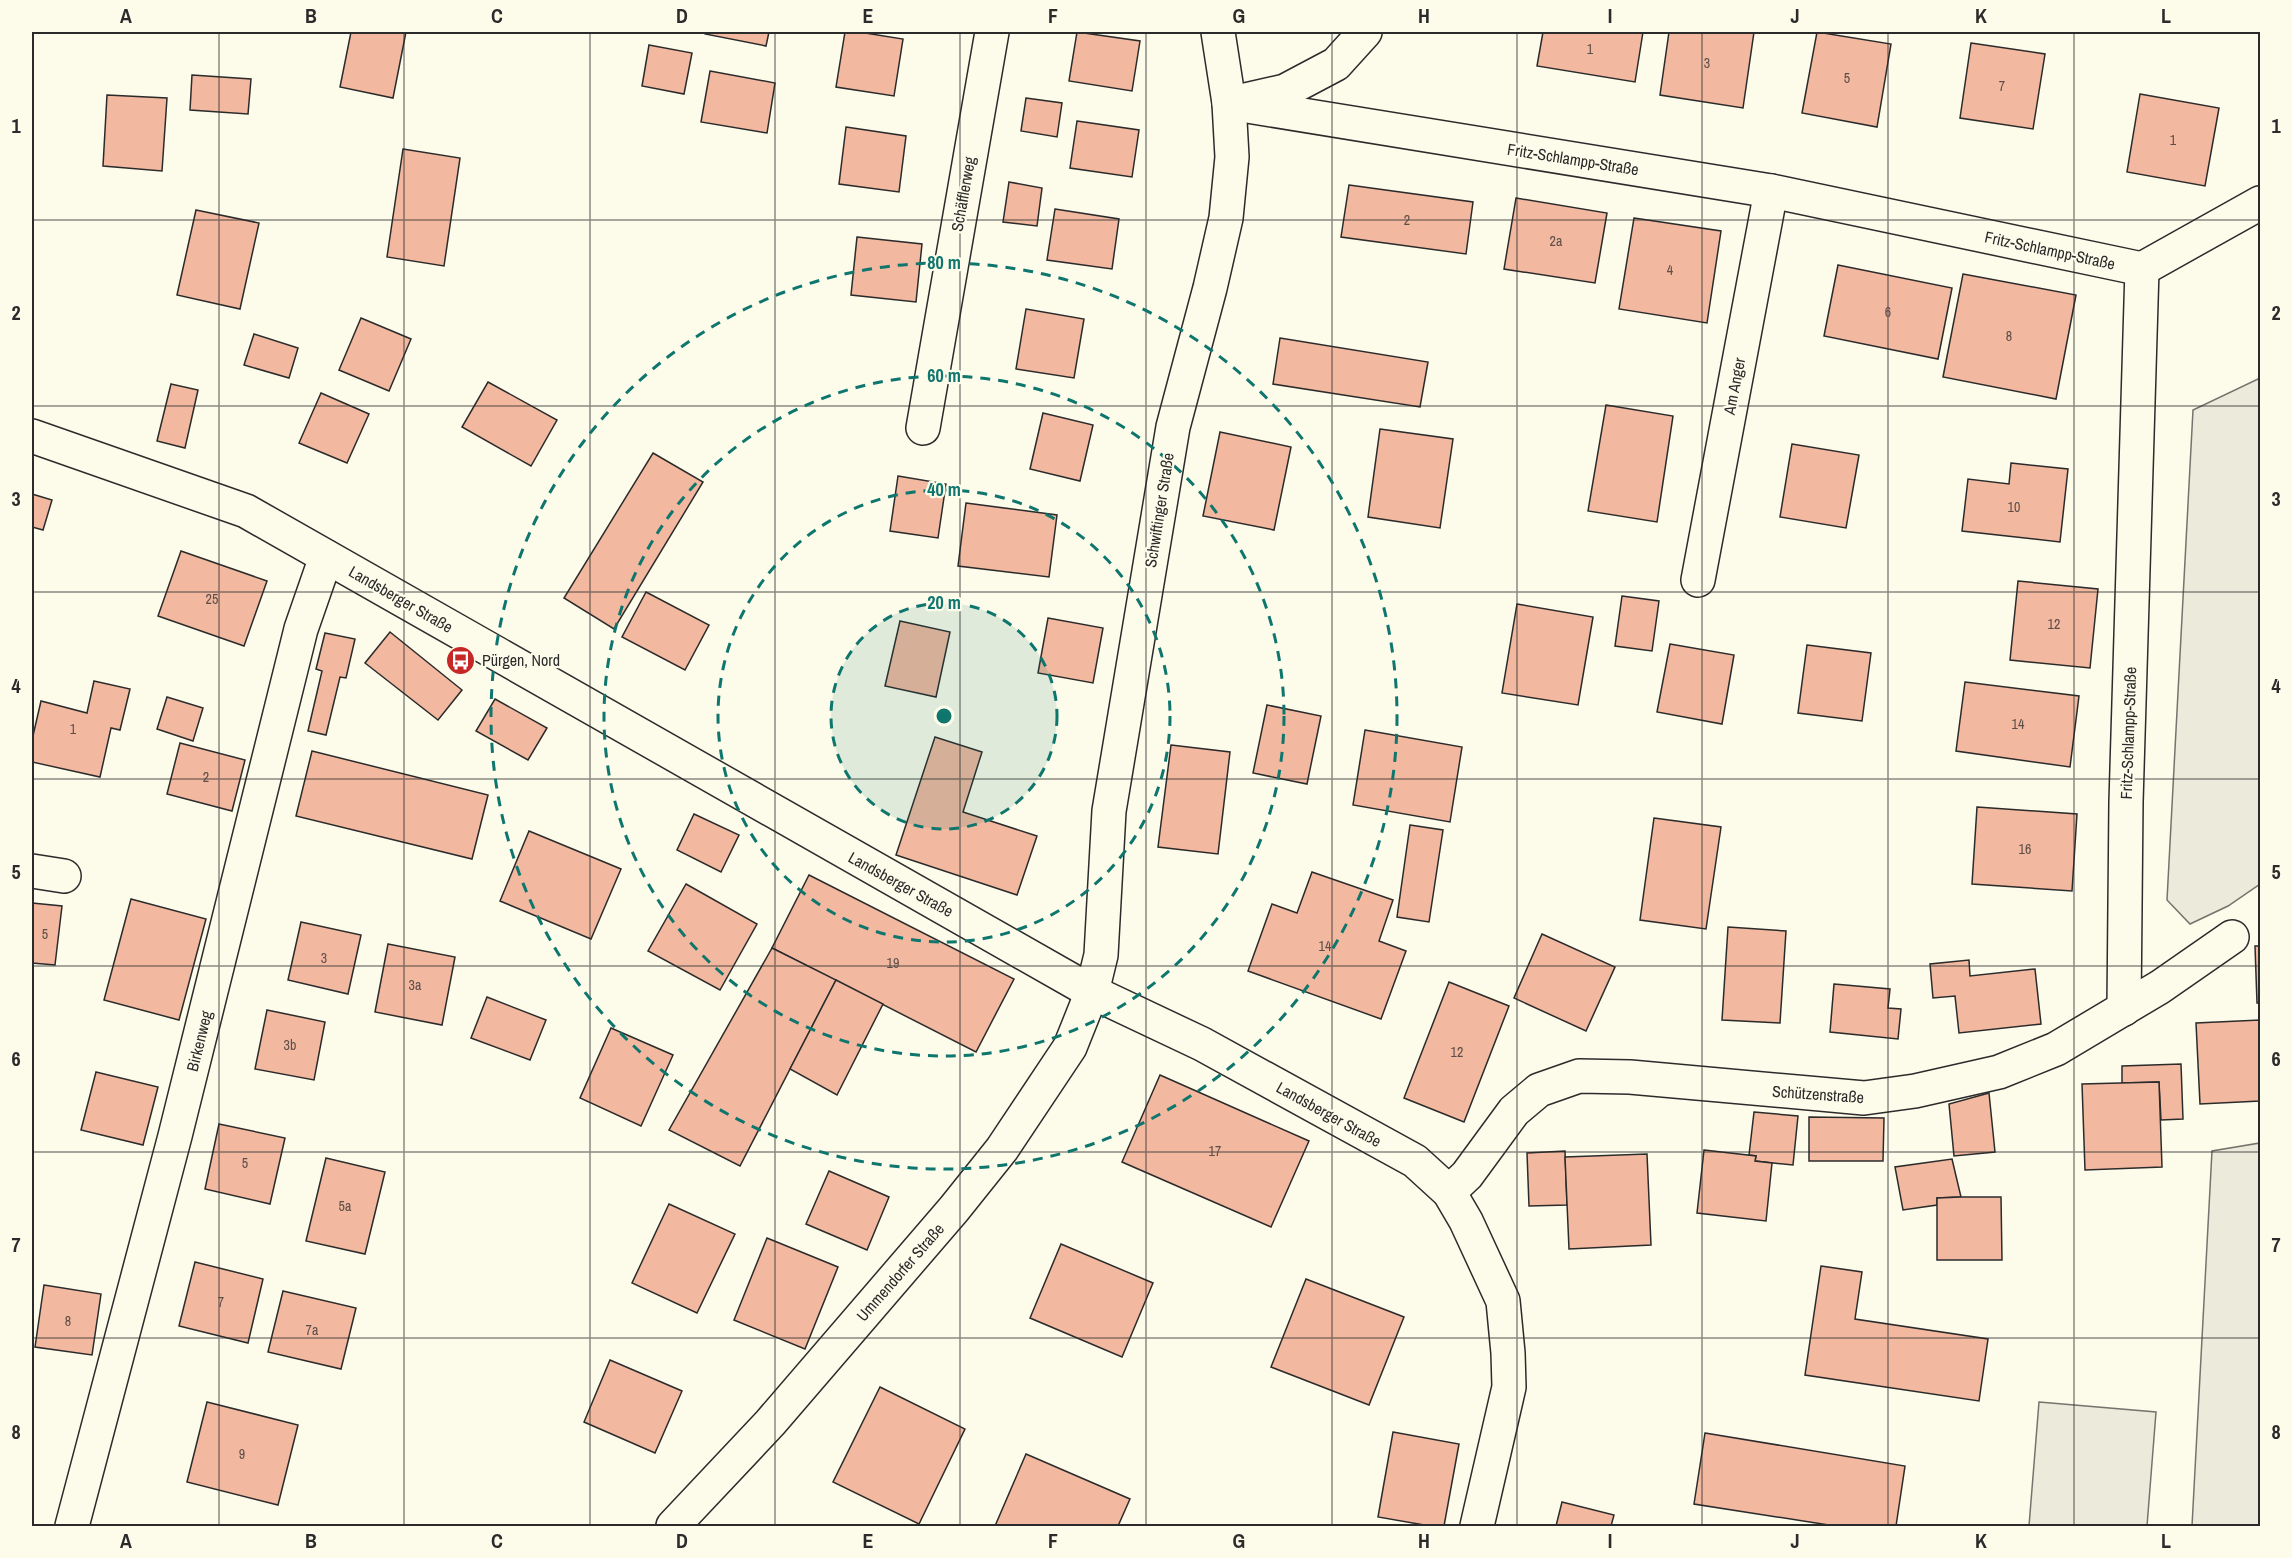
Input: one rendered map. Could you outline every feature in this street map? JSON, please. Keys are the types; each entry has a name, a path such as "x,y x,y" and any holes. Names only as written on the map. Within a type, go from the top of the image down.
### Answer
{"street":[{"name":"Schäfflerweg","path":"923,428 992,32"},
{"name":"Schwiftinger Straße","path":"1092,992 1101,955 1109,811 1173,427 1226,218 1232,157 1229,103 1218,32"},
{"path":"1229,103 1286,91 1336,64 1365,32"},
{"name":"Fritz-Schlampp-Straße","path":"1229,103 1771,191 2142,269 2126,802 2124,1009"},
{"name":"Am Anger","path":"1698,580 1771,191"},
{"path":"2142,269 2260,203"},
{"name":"Landsberger Straße","path":"32,436 246,511 1092,992 1202,1044 1414,1161 1449,1192 1466,1221 1503,1301 1509,1353 1509,1387 1477,1527"},
{"name":"Birkenweg","path":"72,1527 178,1127 301,629 326,557"},
{"path":"32,871 64,876"},
{"name":"Schützenstraße","path":"1449,1192 1467,1175 1514,1111 1539,1090 1579,1076 1630,1077 1864,1098 1916,1091 1999,1072 2056,1049 2160,987 2232,937"},
{"name":"Ummendorfer Straße","path":"673,1527 777,1414 954,1209 1002,1149 1070,1047 1092,992"}],"shaded area":[{"path":"2260,379 2260,884 2228,906 2190,924 2167,900 2193,410"},
{"path":"2260,1143 2260,1526 2192,1526 2212,1151"},
{"path":"2039,1402 2156,1412 2147,1526 2029,1526"}],"building":[{"path":"351,32 406,32 393,98 340,87"},
{"path":"705,32 769,32 766,46 705,34"},
{"path":"845,32 903,39 894,96 836,87"},
{"path":"1077,32 1140,41 1132,91 1069,81"},
{"path":"1543,32 1643,32 1635,82 1537,66"},
{"path":"1669,32 1754,32 1743,108 1660,95"},
{"path":"1817,32 1891,44 1877,127 1802,113"},
{"path":"1971,43 2045,54 2033,129 1960,118"},
{"path":"649,45 692,53 684,94 642,86"},
{"path":"710,71 775,83 767,133 701,122"},
{"path":"192,75 251,79 248,114 190,110"},
{"path":"2140,94 2219,108 2205,186 2127,172"},
{"path":"107,95 167,98 162,171 103,166"},
{"path":"1026,98 1062,103 1057,137 1021,131"},
{"path":"1077,121 1139,130 1132,177 1070,168"},
{"path":"846,127 906,136 899,192 839,184"},
{"path":"403,149 460,158 444,266 387,257"},
{"path":"1009,182 1042,188 1037,226 1003,222"},
{"path":"1349,185 1473,202 1466,254 1341,237"},
{"path":"1516,198 1607,213 1595,283 1504,269"},
{"path":"1055,209 1119,219 1112,269 1047,260"},
{"path":"196,210 259,223 240,309 177,295"},
{"path":"1634,218 1721,231 1707,323 1619,309"},
{"path":"857,237 922,244 916,302 851,295"},
{"path":"1838,265 1952,288 1938,359 1824,336"},
{"path":"1963,274 2076,295 2056,399 1943,377"},
{"path":"1026,309 1084,319 1074,378 1016,369"},
{"path":"361,318 411,339 389,391 339,370"},
{"path":"254,334 298,348 289,378 244,365"},
{"path":"1280,338 1428,362 1420,407 1273,384"},
{"path":"488,382 557,420 531,466 462,427"},
{"path":"171,384 198,390 185,448 157,441"},
{"path":"321,393 369,414 347,463 299,443"},
{"path":"1606,405 1673,416 1657,522 1588,511"},
{"path":"1043,413 1093,425 1080,481 1030,469"},
{"path":"1380,429 1453,439 1440,528 1368,517"},
{"path":"1220,432 1291,447 1274,530 1203,516"},
{"path":"1792,444 1859,455 1846,528 1780,517"},
{"path":"653,453 703,482 614,629 564,598"},
{"path":"2011,463 2068,469 2060,542 1962,531 1968,479 2009,484"},
{"path":"898,476 946,484 938,538 890,531"},
{"path":"32,494 52,500 43,530 32,527"},
{"path":"966,503 1057,515 1049,577 958,566"},
{"path":"181,551 267,581 244,646 158,616"},
{"path":"2018,581 2098,589 2090,668 2010,660"},
{"path":"646,592 709,625 685,670 622,637"},
{"path":"1622,596 1659,601 1652,651 1615,646"},
{"path":"1517,604 1593,617 1578,705 1502,693"},
{"path":"1048,618 1103,628 1093,683 1038,673"},
{"path":"900,621 950,632 936,697 885,686"},
{"path":"390,632 462,690 438,720 365,663"},
{"path":"325,633 355,639 346,678 340,677 326,735 308,731 322,671 316,669"},
{"path":"1670,644 1734,655 1722,724 1657,712"},
{"path":"1807,645 1871,653 1862,721 1798,713"},
{"path":"94,681 130,689 120,730 111,728 100,777 32,762 32,740 41,701 87,713"},
{"path":"1965,682 2079,696 2070,767 1956,751"},
{"path":"167,697 203,708 193,741 157,729"},
{"path":"495,699 547,728 528,760 476,731"},
{"path":"1267,705 1321,716 1307,784 1253,773"},
{"path":"1365,730 1462,747 1450,822 1353,805"},
{"path":"935,737 982,752 963,812 1037,836 1017,895 896,855"},
{"path":"180,743 245,760 232,811 167,794"},
{"path":"1171,745 1230,752 1218,854 1158,847"},
{"path":"312,751 488,795 472,859 296,816"},
{"path":"1977,807 2077,814 2072,891 1972,884"},
{"path":"694,814 739,835 721,872 677,850"},
{"path":"1654,818 1721,827 1706,929 1640,920"},
{"path":"1410,825 1443,830 1429,922 1397,917"},
{"path":"529,831 621,869 591,939 500,901"},
{"path":"1312,872 1393,900 1379,941 1406,951 1381,1019 1248,971 1272,904 1297,913"},
{"path":"809,875 1014,979 976,1052 772,948"},
{"path":"686,884 757,924 720,990 648,951"},
{"path":"131,899 206,919 179,1020 104,1000"},
{"path":"32,903 62,906 55,965 32,963"},
{"path":"301,922 361,935 348,994 288,980"},
{"path":"1728,927 1786,931 1780,1023 1722,1020"},
{"path":"1542,934 1615,967 1586,1031 1514,998"},
{"path":"388,944 455,957 442,1025 375,1012"},
{"path":"2255,946 2260,946 2260,1003 2257,1003"},
{"path":"772,948 836,980 740,1166 669,1130"},
{"path":"1969,960 1970,976 2035,969 2041,1024 1959,1033 1955,996 1933,998 1930,964"},
{"path":"836,980 883,1004 837,1095 790,1069"},
{"path":"1449,982 1509,1006 1464,1122 1404,1098"},
{"path":"1834,984 1890,989 1888,1008 1901,1009 1898,1039 1830,1032"},
{"path":"487,997 546,1020 530,1060 471,1038"},
{"path":"267,1010 325,1022 314,1080 255,1069"},
{"path":"2260,1020 2260,1101 2200,1104 2196,1023"},
{"path":"611,1028 673,1055 641,1126 580,1098"},
{"path":"2181,1064 2183,1119 2161,1120 2159,1082 2122,1083 2122,1066"},
{"path":"96,1072 158,1087 143,1145 81,1130"},
{"path":"1160,1075 1309,1141 1271,1227 1122,1162"},
{"path":"2159,1082 2162,1167 2085,1170 2082,1084"},
{"path":"1989,1093 1995,1152 1954,1156 1949,1104"},
{"path":"1754,1112 1798,1116 1793,1165 1755,1161 1756,1156 1749,1155"},
{"path":"1809,1117 1884,1118 1883,1161 1809,1161"},
{"path":"219,1124 285,1138 270,1204 205,1189"},
{"path":"1704,1150 1756,1156 1755,1161 1772,1163 1766,1221 1697,1213"},
{"path":"1565,1151 1567,1205 1529,1206 1527,1153"},
{"path":"1647,1154 1651,1245 1569,1249 1565,1157"},
{"path":"326,1158 385,1172 365,1254 306,1241"},
{"path":"1952,1159 1961,1197 1937,1198 1937,1205 1903,1210 1895,1167"},
{"path":"829,1171 889,1197 867,1250 806,1224"},
{"path":"2001,1197 2002,1260 1937,1260 1937,1198"},
{"path":"669,1204 735,1234 697,1313 632,1283"},
{"path":"767,1238 838,1267 805,1349 734,1320"},
{"path":"1061,1244 1153,1283 1122,1357 1030,1318"},
{"path":"195,1262 263,1279 248,1343 179,1326"},
{"path":"1821,1266 1862,1272 1855,1319 1988,1339 1979,1401 1805,1375"},
{"path":"1306,1279 1404,1317 1369,1405 1271,1367"},
{"path":"44,1285 101,1294 92,1355 35,1347"},
{"path":"283,1291 356,1308 341,1369 268,1352"},
{"path":"610,1360 682,1391 655,1453 584,1422"},
{"path":"880,1387 965,1429 919,1524 833,1482"},
{"path":"207,1402 298,1425 278,1505 187,1482"},
{"path":"1393,1432 1459,1444 1444,1526 1430,1526 1378,1517"},
{"path":"1705,1433 1905,1466 1896,1526 1835,1526 1694,1504"},
{"path":"1026,1454 1130,1499 1118,1526 995,1526"},
{"path":"1562,1502 1614,1515 1611,1526 1556,1526"}],"place":[{"name":"Pürgen, Nord","path":"461,660"}]}
